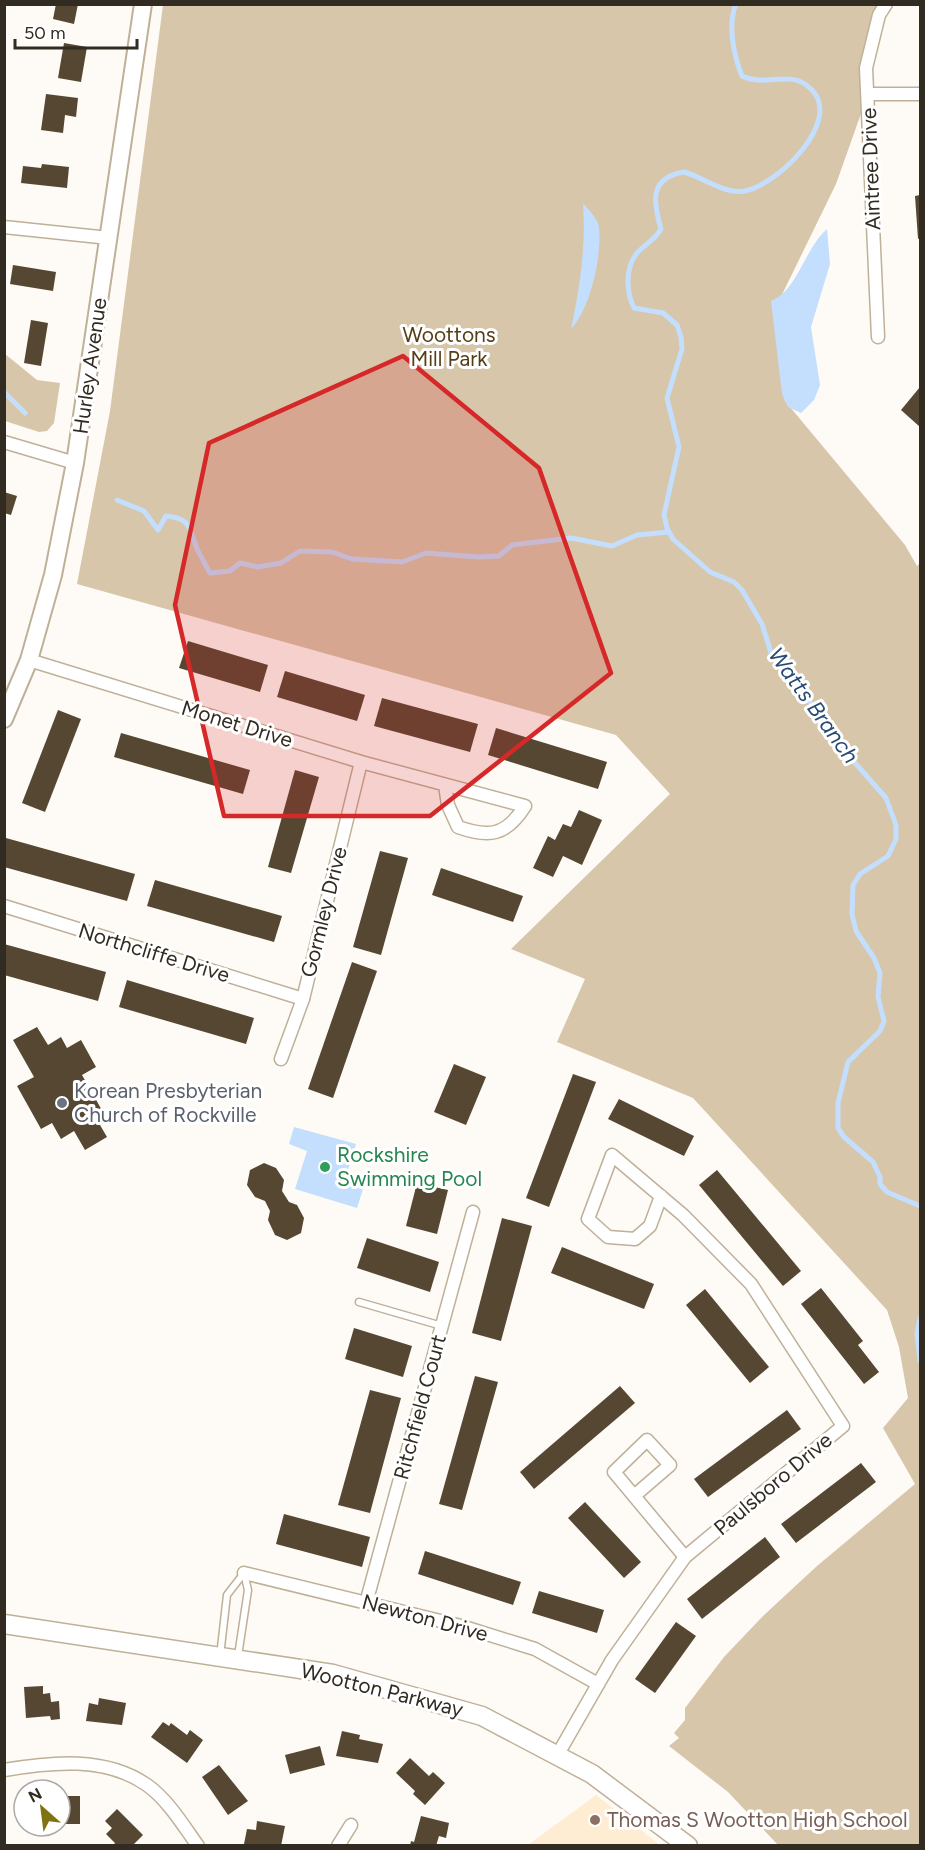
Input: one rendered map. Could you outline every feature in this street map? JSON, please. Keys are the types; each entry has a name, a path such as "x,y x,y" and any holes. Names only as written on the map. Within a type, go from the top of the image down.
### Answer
{"main road":[{"name":"Wootton Parkway","path":"4,1624 333,1674 482,1716 558,1754 620,1792 688,1845"}],"street":[{"name":"Hurley Avenue","path":"4,719 29,660 53,575 75,463 143,4"},
{"name":"Aintree Drive","path":"878,337 866,68 869,47 879,15 886,4"},
{"path":"868,94 921,94"},
{"path":"4,226 109,238"},
{"path":"4,442 75,463"},
{"name":"Monet Drive","path":"29,660 361,762 525,806 515,821 497,832 479,834 458,827 448,804 445,785"},
{"name":"Gormley Drive","path":"281,1059 303,999 361,762"},
{"name":"Northcliffe Drive","path":"4,906 303,999"},
{"name":"Paulsboro Drive","path":"558,1754 598,1684 643,1615 685,1557 843,1426 751,1284 683,1215 661,1196 612,1155 588,1219 608,1237 635,1239 650,1226 661,1196"},
{"name":"Ritchfield Court","path":"366,1603 473,1212"},
{"path":"634,1496 670,1466 647,1440 614,1472 634,1496 685,1557"},
{"name":"Newton Drive","path":"244,1573 536,1649 598,1684"},
{"path":"4,1770 53,1762 117,1769 148,1786 172,1810 198,1845"},
{"path":"338,1845 351,1825"}],"lane":[{"path":"358,1302 442,1326"},
{"path":"229,1658 248,1590 244,1573"},
{"path":"229,1658 227,1594 244,1573"}],"highlighted area":[{"path":"403,356 539,468 611,673 430,816 224,816 175,605 209,443"}],"shaded area":[{"name":"Thomas S Wootton High School","path":"596,1795 660,1845 528,1845"}],"green space":[{"name":"Woottons Mill Park","path":"163,5 886,5 879,15 868,94 836,184 775,309 785,401 905,545 917,566 920,563 920,1845 778,1845 728,1792 669,1746 679,1738 674,1733 685,1720 685,1708 724,1657 763,1616 817,1566 915,1484 883,1428 908,1398 899,1347 887,1310 693,1098 557,1042 585,979 511,949 670,794 616,735 77,584 110,411"},
{"path":"5,354 37,380 60,383 54,423 47,431 39,432 5,421"}],"water":[{"path":"583,203 593,214 599,227 599,252 589,295 578,320 571,329 582,266"},
{"path":"827,229 830,264 811,327 820,385 814,400 801,413 788,407 782,394 771,301 788,288 819,237"},
{"name":"Rockshire Swimming Pool","path":"294,1127 356,1144 344,1183 363,1189 357,1208 295,1189 307,1151 289,1144"}],"building":[{"path":"56,4 78,4 74,24 53,19"},
{"path":"64,43 87,47 81,82 58,78"},
{"path":"46,94 78,98 76,117 65,115 63,133 41,130"},
{"path":"42,164 69,167 67,188 21,183 23,166 41,168"},
{"path":"920,195 920,238 918,239 915,196"},
{"path":"13,265 56,272 53,291 10,284"},
{"path":"31,320 48,323 41,366 24,363"},
{"path":"920,387 920,427 901,410"},
{"path":"4,492 17,496 11,515 4,513"},
{"path":"188,641 268,665 260,692 179,668"},
{"path":"285,671 365,695 357,721 277,697"},
{"path":"382,698 478,724 470,752 374,726"},
{"path":"58,710 81,719 45,812 22,803"},
{"path":"496,728 607,762 598,789 488,755"},
{"path":"121,733 250,770 243,794 114,757"},
{"path":"295,770 319,777 291,873 268,867"},
{"path":"579,810 602,820 582,865 563,856 553,877 533,868 548,836 555,840 563,824 571,827"},
{"path":"6,838 135,874 127,901 4,867"},
{"path":"380,851 408,858 381,955 353,947"},
{"path":"441,868 523,896 513,922 432,895"},
{"path":"155,880 282,916 274,942 147,906"},
{"path":"4,944 106,972 98,1001 4,975"},
{"path":"352,962 377,971 333,1098 308,1089"},
{"path":"127,980 254,1018 246,1044 119,1007"},
{"name":"Korean Presbyterian Church of Rockville","path":"37,1027 48,1045 61,1037 67,1048 81,1040 96,1067 82,1075 108,1121 100,1125 107,1137 85,1150 74,1131 61,1139 52,1123 41,1129 17,1086 34,1077 13,1040"},
{"path":"454,1064 486,1077 466,1125 434,1112"},
{"path":"573,1074 596,1082 549,1207 526,1198"},
{"path":"619,1099 694,1136 684,1156 608,1119"},
{"path":"264,1163 276,1168 284,1180 282,1191 289,1202 297,1205 304,1218 301,1233 287,1240 275,1235 268,1220 270,1211 265,1201 255,1197 247,1185 250,1170"},
{"path":"717,1170 801,1271 783,1286 699,1185"},
{"path":"417,1183 448,1190 437,1234 406,1226"},
{"path":"502,1218 532,1226 501,1341 472,1333"},
{"path":"367,1238 439,1262 430,1292 357,1268"},
{"path":"562,1247 654,1284 644,1309 551,1273"},
{"path":"821,1288 863,1341 858,1345 879,1372 864,1384 801,1304"},
{"path":"705,1289 769,1367 750,1383 686,1305"},
{"path":"354,1328 412,1346 403,1377 345,1359"},
{"path":"475,1376 498,1382 462,1510 439,1504"},
{"path":"620,1386 635,1403 534,1489 520,1472"},
{"path":"370,1390 401,1398 370,1513 338,1505"},
{"path":"787,1410 801,1429 708,1497 694,1479"},
{"path":"861,1463 876,1482 796,1543 781,1524"},
{"path":"585,1502 641,1562 624,1578 568,1518"},
{"path":"284,1514 370,1537 362,1567 276,1544"},
{"path":"765,1537 780,1557 702,1619 687,1599"},
{"path":"425,1551 521,1582 513,1605 418,1574"},
{"path":"539,1591 604,1610 597,1633 532,1613"},
{"path":"676,1622 696,1636 655,1693 635,1679"},
{"path":"43,1686 43,1694 50,1693 51,1702 59,1701 60,1719 51,1720 50,1716 26,1718 24,1687"},
{"path":"99,1698 126,1703 122,1725 86,1721 89,1703 98,1705"},
{"path":"163,1722 169,1726 171,1723 187,1735 190,1730 203,1740 187,1763 151,1737"},
{"path":"342,1731 360,1735 359,1739 383,1744 378,1763 336,1756"},
{"path":"320,1746 325,1765 290,1774 285,1755"},
{"path":"410,1758 429,1776 433,1772 445,1783 425,1805 413,1794 415,1791 396,1773"},
{"path":"219,1765 248,1801 228,1815 202,1777"},
{"path":"72,1796 80,1796 80,1824 72,1824"},
{"path":"117,1809 143,1835 132,1846 113,1846 115,1843 106,1834 112,1828 105,1821"},
{"path":"421,1816 449,1823 446,1838 439,1836 436,1846 410,1846 411,1841 414,1842"},
{"path":"257,1821 285,1826 281,1846 244,1844 247,1829 256,1830"}],"waterway":[{"name":"Watts Branch","path":"736,4 732,31 736,59 742,76 760,80 795,80 803,83 811,89 819,102 819,118 813,134 789,165 758,186 737,192 684,172 673,175 659,185 656,192 656,209 661,229 633,259 628,280 629,295 634,308 663,313 677,325 681,337 682,349 667,398 679,447 664,515 667,528 673,539 710,572 734,582 742,590 762,624 772,656 807,697 826,730 886,798 896,825 896,839 888,856 860,874 853,885 852,914 856,931 874,958 880,973 878,997 884,1021 880,1031 848,1062 838,1103 838,1128 844,1137 873,1162 880,1177 880,1184 887,1192 920,1206"},
{"path":"4,392 25,413"},
{"path":"117,500 144,511 158,530 166,516 175,517 186,523 210,573 230,571 240,563 258,567 281,563 300,551 332,552 352,559 402,562 426,553 478,557 499,556 512,545 571,538 612,546 637,535 669,532"},
{"name":"Watts Branch","path":"920,1318 917,1333 920,1361"}],"place":[{"name":"Korean Presbyterian Church of Rockville","path":"62,1103"},
{"name":"Rockshire Swimming Pool","path":"325,1167"},
{"name":"Thomas S Wootton High School","path":"595,1820"}]}
